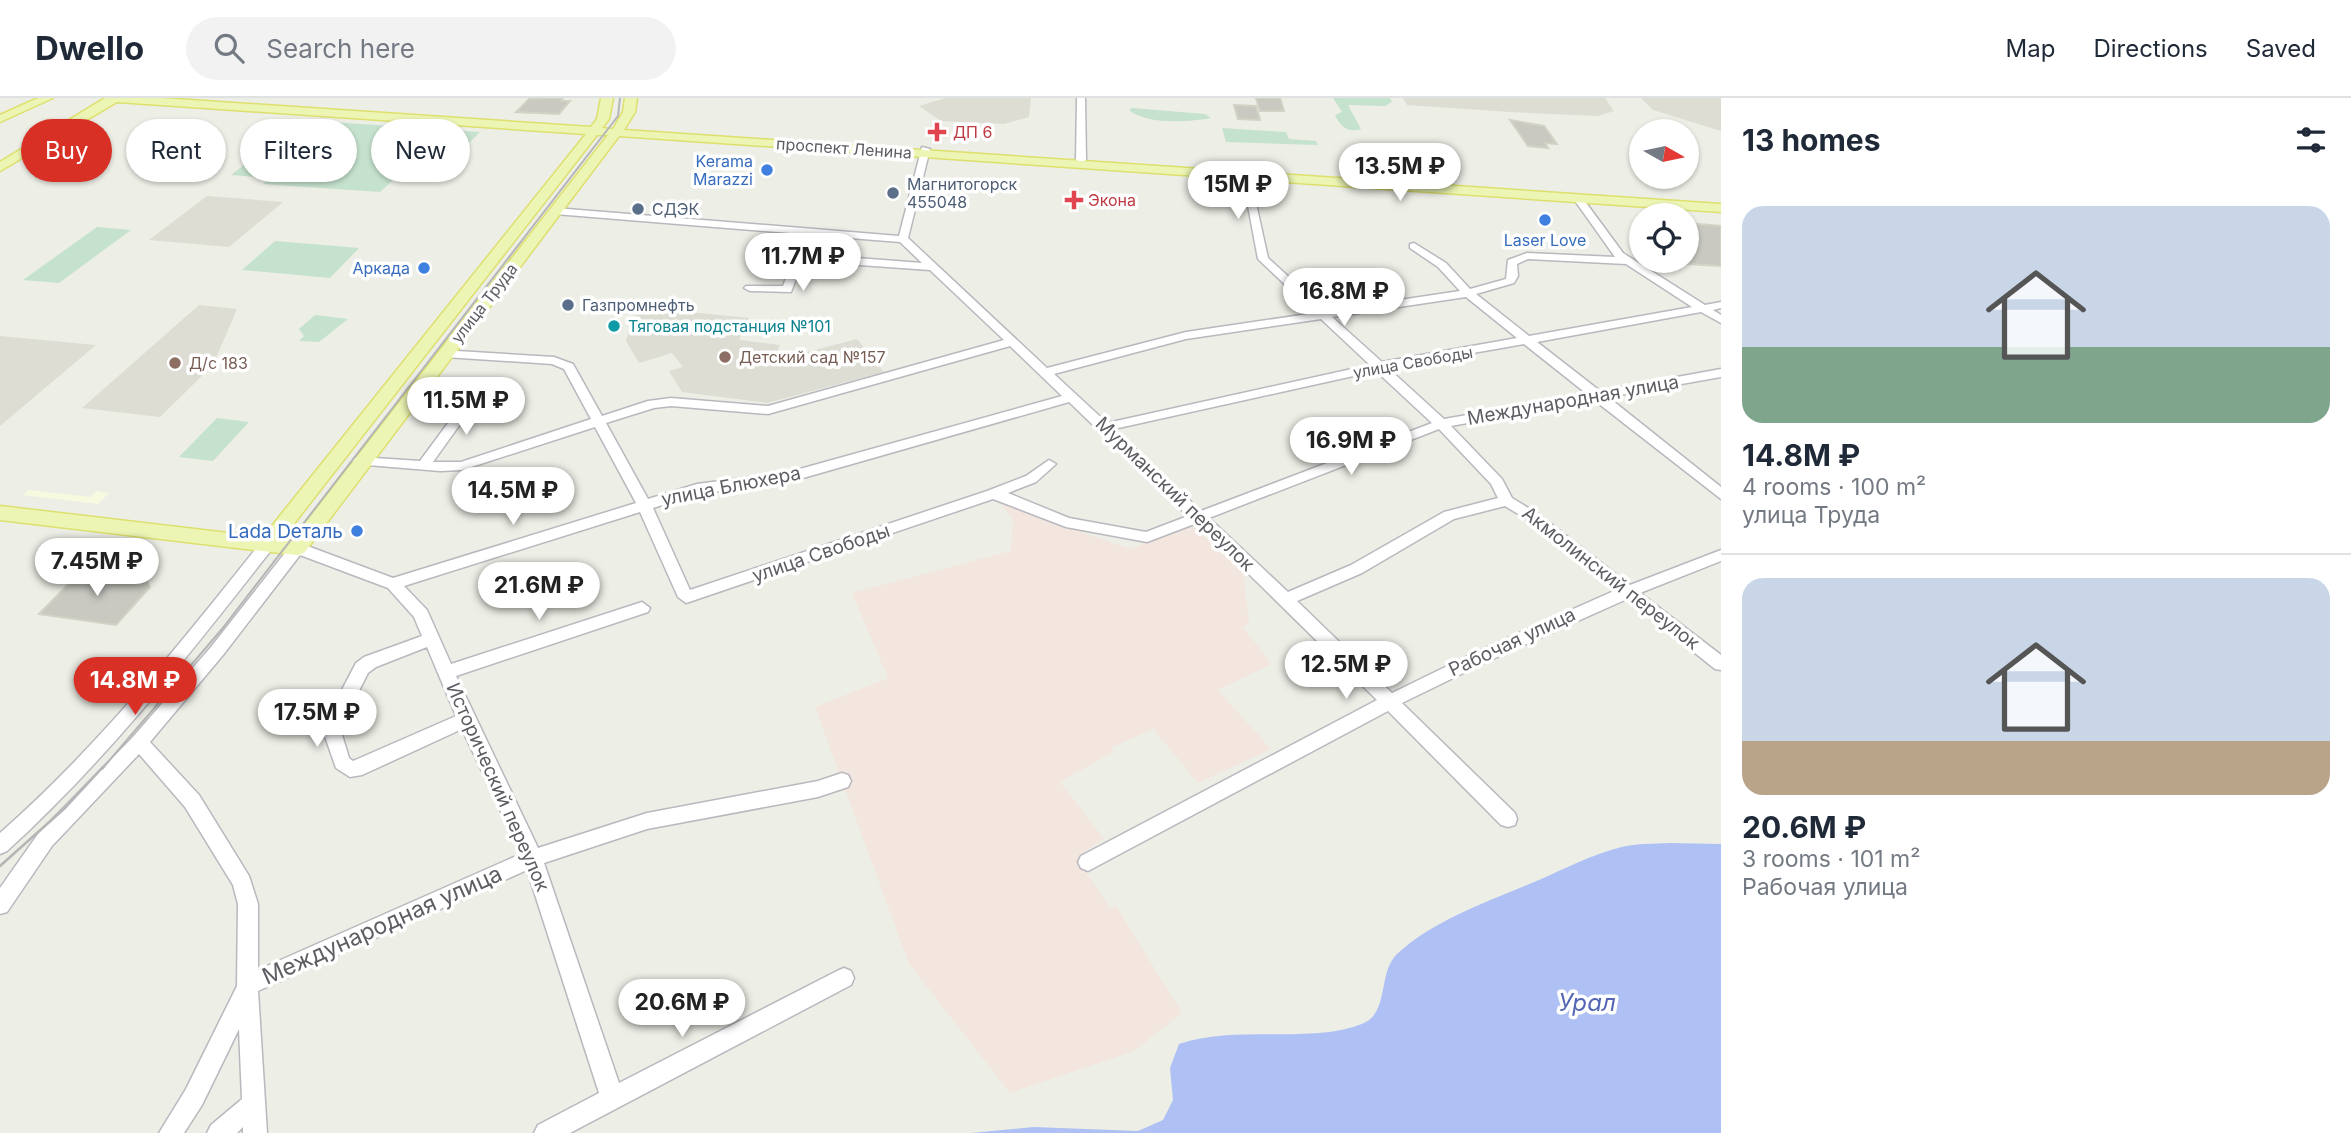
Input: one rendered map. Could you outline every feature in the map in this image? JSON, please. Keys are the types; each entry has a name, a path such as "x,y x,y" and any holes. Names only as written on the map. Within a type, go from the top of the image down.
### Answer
{"main road":[{"path":"0,119 47,98"},
{"path":"0,167 113,98"},
{"name":"проспект Ленина","path":"113,98 1721,206"},
{"name":"проспект Ленина","path":"146,98 550,126"},
{"name":"улица Труда","path":"297,548 360,461 617,131 629,113 631,98"},
{"path":"550,126 589,118 607,102"},
{"name":"улица Труда","path":"267,545 577,154 603,119 607,102"},
{"path":"629,113 640,124 666,134"},
{"path":"550,126 578,145 577,154"},
{"path":"600,153 633,140 666,134"},
{"name":"проспект Ленина","path":"1081,162 1245,176 1576,196"},
{"path":"0,513 297,548"}],"street":[{"path":"1081,98 1081,162"},
{"path":"555,211 903,239 924,151"},
{"name":"Акмолинский переулок","path":"1245,176 1263,259 1441,424 1497,482 1507,501 1533,517 1721,664"},
{"path":"1576,196 1627,261 1721,320"},
{"path":"750,288 786,290 808,231"},
{"name":"Мурманский переулок","path":"903,239 1286,599 1508,819"},
{"path":"1414,246 1442,265 1468,293 1721,494"},
{"path":"1045,372 1186,336 1468,293 1510,281 1513,276 1512,262 1527,256 1627,261"},
{"path":"798,257 932,267"},
{"name":"улица Свободы","path":"1106,427 1381,366 1721,305"},
{"path":"360,461 462,466 660,402 768,410 1010,342"},
{"path":"445,353 562,363 572,370 644,504"},
{"name":"Международная улица","path":"992,494 1012,499 1066,523 1147,537 1441,424 1721,373"},
{"path":"423,466 480,388"},
{"name":"улица Блюхера","path":"393,584 696,489 789,477 1072,397"},
{"name":"улица Свободы","path":"644,504 686,597 992,494 1031,479 1049,464"},
{"path":"1286,599 1363,565 1444,515 1476,504 1507,501"},
{"name":"улица Труда","path":"0,845 70,780 115,732 267,545"},
{"path":"0,905 45,840 139,742 217,651 297,548"},
{"name":"Исторический переулок","path":"297,548 393,584 421,614 466,719 533,859 613,1100"},
{"name":"Рабочая улица","path":"1088,862 1388,700 1627,590 1721,555"},
{"path":"447,672 642,608"},
{"path":"432,639 370,662 362,668 331,728 342,763 350,769 362,767 466,719"},
{"name":"Международная улица","path":"139,742 192,801 242,882 248,904 247,985 255,1133"},
{"name":"Международная улица","path":"247,985 533,859 647,821 818,789 842,781"},
{"path":"546,1133 844,978"},
{"path":"171,1133 194,1097 236,1014 247,985"},
{"path":"219,1133 253,1104"}],"shaded area":[{"path":"945,98 1031,98 1029,117 1004,124 941,121 919,106"},
{"path":"1333,98 1390,98 1392,102 1385,106 1348,105 1361,129 1352,130 1342,126 1337,119 1335,115 1342,112"},
{"path":"1403,98 1605,98 1614,111 1598,116 1510,112 1407,105"},
{"path":"1641,98 1721,98 1721,131 1699,124 1699,119 1682,119 1653,110"},
{"path":"1132,108 1205,114 1211,118 1191,121 1157,120 1137,115 1129,110"},
{"path":"357,124 371,125 371,182 391,182 380,192 263,184 357,182"},
{"path":"1222,128 1286,132 1289,139 1316,141 1318,145 1226,142"},
{"path":"470,131 480,132 470,142"},
{"path":"240,168 240,176 231,175"},
{"path":"207,196 283,202 229,247 149,240"},
{"path":"97,227 131,230 59,283 23,280"},
{"path":"275,241 359,248 330,278 242,270"},
{"path":"199,305 237,309 213,365 160,417 82,408"},
{"name":"Детский сад №157","path":"638,307 749,318 739,340 780,345 773,361 857,339 884,372 767,403 682,392 669,371 683,367 672,353 639,363 626,341"},
{"path":"315,315 348,319 319,342 299,341 304,336 299,329"},
{"path":"0,336 96,345 0,426"},
{"path":"217,418 249,422 213,461 179,457"},
{"path":"29,490 90,497 96,491 109,493 98,504 23,495"},
{"path":"1001,504 1130,549 1192,525 1243,572 1249,623 1243,627 1272,664 1218,690 1271,749 1198,783 1153,729 1112,747 1113,752 1060,782 1104,839 1078,856 1079,862 1110,908 1116,906 1182,1013 1134,1051 1010,1093 909,964 815,707 888,678 852,593 1011,551 1013,519"}],"water":[{"name":"Урал","path":"1721,844 1721,1133 971,1133 1034,1127 1138,1131 1163,1120 1173,1100 1170,1068 1179,1044 1225,1035 1321,1033 1364,1023 1372,1018 1377,1010 1391,962 1397,954 1428,931 1465,911 1598,854 1631,845"}],"building":[{"path":"563,98 561,101 570,101 559,114 516,112 529,99"},
{"path":"1256,98 1280,98 1284,111 1260,111"},
{"path":"1234,105 1256,106 1260,120 1238,119"},
{"path":"1510,120 1544,126 1557,144 1545,143 1548,148 1528,146"},
{"path":"1699,224 1721,226 1721,266 1699,265"},
{"path":"80,572 147,581 150,587 116,625 39,614"}],"tram line":[{"path":"102,769 222,629 618,116 620,98"},
{"path":"0,866 65,808 103,767"}],"place":[{"name":"ДП 6","path":"937,132"},
{"name":"Kerama Marazzi","path":"767,170"},
{"name":"Магнитогорск 455048","path":"893,193"},
{"name":"Экона","path":"1074,200"},
{"name":"СДЭК","path":"638,209"},
{"name":"Laser Love","path":"1545,220"},
{"name":"Аркада","path":"424,268"},
{"name":"Газпромнефть","path":"568,305"},
{"name":"Тяговая подстанция №101","path":"614,326"},
{"name":"Детский сад №157","path":"725,357"},
{"name":"Д/с 183","path":"175,363"},
{"name":"Lada Dеталь","path":"357,531"}]}
